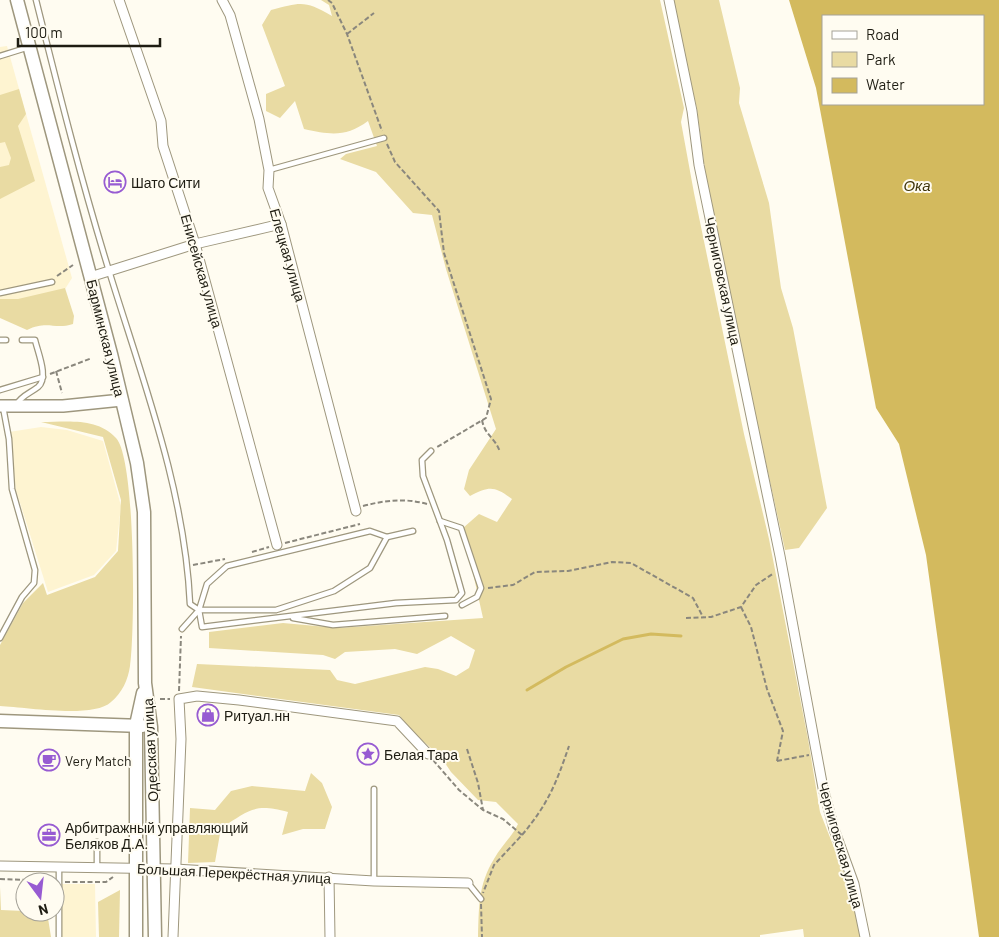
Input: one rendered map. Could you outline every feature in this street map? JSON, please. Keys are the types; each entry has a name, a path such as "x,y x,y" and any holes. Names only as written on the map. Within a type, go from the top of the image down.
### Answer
{"main road":[{"name":"Барминская улица","path":"17,0 137,463 144,512 145,683"},
{"name":"Одесская улица","path":"136,937 136,725 145,683"},
{"name":"Одесская улица","path":"145,683 151,727 155,937"},
{"path":"0,721 151,727"}],"street":[{"name":"Енисейская улица","path":"119,0 162,122 163,146 195,244 277,545"},
{"name":"Елецкая улица","path":"222,0 233,24 259,119 269,170 268,188 281,224 355,509"},
{"name":"Черниговская улица","path":"669,0 692,111 699,165 781,561 816,754 834,829 854,884 866,937"},
{"path":"90,277 195,244 281,224"},
{"path":"6,406 63,406 122,400"},
{"path":"173,937 181,739 179,699 197,696 239,700 397,721 428,754"},
{"name":"Большая Перекрёстная улица","path":"0,866 155,868 374,881 468,883"},
{"path":"329,877 330,937"}],"lane":[{"path":"36,0 109,272 167,461 188,566 190,604 199,610 276,610 334,591 370,568 387,538"},
{"path":"0,56 30,47"},
{"path":"269,170 384,138"},
{"path":"0,293 52,282"},
{"path":"0,638 22,597 34,583 35,570 12,489 6,406 39,386 43,377 34,340 22,340"},
{"path":"0,390 43,377"},
{"path":"199,610 202,627 396,603 456,600 462,593 440,521 423,476 422,460 431,451"},
{"path":"440,521 461,528 481,588 477,597 462,605"},
{"path":"182,628 199,610 207,584 227,566 370,531 387,538 413,531"},
{"path":"287,617 333,625 446,616"},
{"path":"374,789 374,881"},
{"path":"97,842 97,868"},
{"path":"59,867 59,937"},
{"path":"468,883 481,899"}],"path":[{"path":"328,0 332,3 347,34 384,138 395,162 439,211 444,252 491,399 486,418 431,451"},
{"path":"347,34 374,13"},
{"path":"52,282 64,269 73,264"},
{"path":"43,377 92,358"},
{"path":"56,371 62,393"},
{"path":"482,420 484,431 497,442 500,452"},
{"path":"355,509 390,500 412,500 434,506"},
{"path":"686,618 711,617 741,607 756,584 778,571 781,561"},
{"path":"481,588 513,585 535,572 568,571 612,562 632,563 693,598 702,617"},
{"path":"741,607 751,627 767,689 783,731 777,761 816,754"},
{"path":"178,684 182,628"},
{"path":"482,937 481,899 494,865 541,812 556,784 569,746"},
{"path":"468,749 478,783 483,810"},
{"path":"428,754 459,790 483,810 503,819 522,835"}],"shaded area":[{"path":"7,46 72,278 51,311 0,309 0,47"},
{"path":"41,427 67,430 103,441 121,506 116,551 94,575 48,592 16,490 9,432"},
{"path":"65,884 95,884 96,937 56,937 56,922 65,922"}],"green space":[{"path":"321,0 660,0 684,108 681,122 694,193 744,434 769,539 808,739 820,812 855,901 861,937 804,937 803,929 760,935 760,937 478,937 480,896 485,878 497,854 518,824 496,802 478,800 451,772 441,757 413,732 399,715 192,687 197,664 330,670 337,680 355,684 425,667 438,669 456,676 469,668 475,650 451,636 417,654 395,649 345,652 335,659 323,655 209,648 209,632 283,623 338,628 483,618 463,528 479,514 497,522 512,499 492,489 482,490 470,496 464,489 469,470 496,429 446,269 432,215 413,213 376,172 340,159 346,154 377,146 368,121 353,130 338,133 322,133 304,129 295,101 280,118 266,111 266,94 285,86 262,25 271,10 296,4 315,7 332,16 329,5"},
{"path":"671,0 719,0 740,88 739,103 769,203 781,288 793,328 827,508 799,548 785,550 723,266 705,170 697,109"},
{"path":"19,89 26,114 18,126 35,181 0,199 0,167 9,165 11,158 5,142 0,143 0,95"},
{"path":"65,288 74,316 73,324 66,326 46,325 27,330 0,318 0,299 18,299"},
{"path":"41,422 81,422 100,427 116,438 123,452 131,510 133,619 130,666 124,686 118,695 102,707 90,710 58,711 0,706 0,645 23,603 43,583 47,595 95,577 118,551 121,500 103,437"},
{"path":"311,773 322,783 332,807 325,829 303,829 282,835 288,812 260,808 246,813 221,828 215,862 188,863 190,808 215,810 231,791 252,786 305,791"},
{"path":"0,887 1,910 15,911 15,922 49,922 51,937 0,937"},
{"path":"120,890 119,937 99,937 98,902"}],"water":[{"name":"Ока","path":"789,0 999,0 999,937 979,937 926,555 899,444 876,408 816,88"}],"waterway":[{"path":"527,690 566,667 623,639 651,634 681,636"}],"place":[{"name":"Шато Сити","path":"115,182"},
{"name":"Ритуал.нн","path":"208,715"},
{"name":"Белая Тара","path":"368,754"},
{"name":"Very Match","path":"49,760"},
{"name":"Арбитражный управляющий Беляков Д.А.","path":"49,835"}]}
